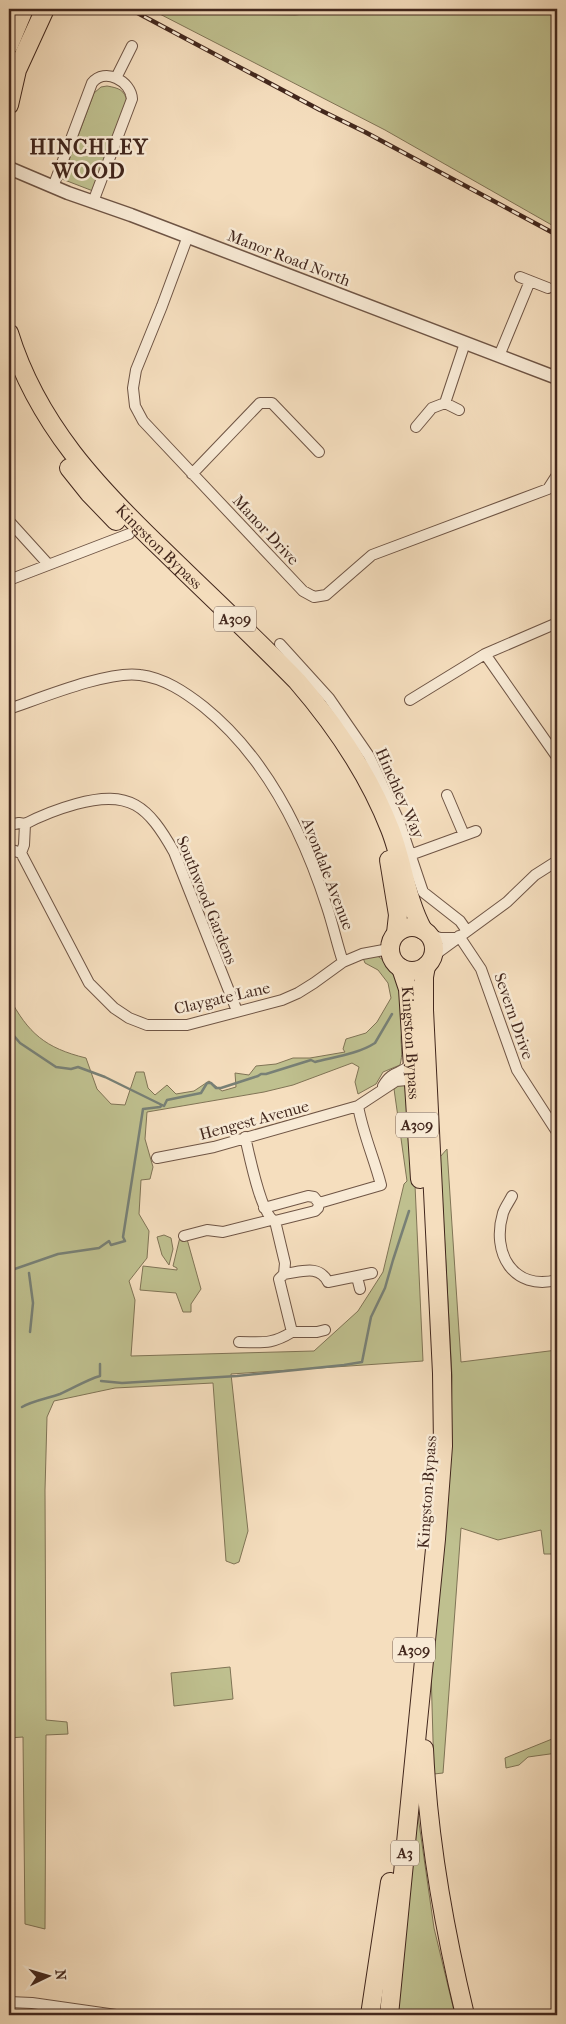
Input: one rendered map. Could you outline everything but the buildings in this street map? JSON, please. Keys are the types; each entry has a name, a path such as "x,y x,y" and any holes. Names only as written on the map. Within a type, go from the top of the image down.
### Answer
{"highway":[{"path":"9,44 24,9"},
{"path":"9,104 13,77 45,9"},
{"name":"Kingston Bypass","path":"9,333 15,354 37,400 50,422 87,471 123,512 297,681 322,710 352,752 376,797 390,829 413,908 426,932"},
{"name":"Kingston Bypass","path":"9,364 30,411 62,459 89,494 290,690 322,725 342,753 360,784 375,817 389,860 398,915 392,941"},
{"path":"410,927 426,932 434,946 429,961 417,970 410,971 394,963 392,941 404,928 410,927"},
{"name":"Kingston Bypass","path":"422,1691 443,1446 442,1373 424,1024 424,977 429,961"},
{"name":"Kingston Bypass","path":"370,2015 388,1902 405,1744 432,1452 426,1283 417,1120 412,1072 408,989 402,968"},
{"name":"A3","path":"388,2015 422,1691"},
{"name":"A309","path":"422,1691 425,1764 437,1880 450,1951 465,2015"}],"street":[{"path":"116,78 132,46"},
{"path":"53,187 92,83 99,77 116,78 130,88 132,99 93,202"},
{"name":"Manor Road North","path":"9,168 53,187 188,236 557,378"},
{"name":"Manor Drive","path":"188,236 136,370 133,388 135,406 142,421 303,591 314,597 326,595 372,555 548,489 557,475"},
{"path":"520,277 548,288"},
{"path":"499,356 530,281"},
{"path":"445,403 465,343"},
{"path":"192,474 260,403 272,403 319,452"},
{"path":"416,427 432,408 445,403 459,410"},
{"path":"9,521 48,564"},
{"path":"9,580 129,534"},
{"path":"410,700 485,654 557,623"},
{"name":"Hinchley Way","path":"280,644 329,698 369,756 400,821 423,892 460,921 461,935"},
{"path":"485,654 557,757"},
{"name":"Avondale Avenue","path":"9,709 97,680 121,675 140,674 158,679 175,686 193,698 220,720 242,744 285,805 305,847 327,907 343,962"},
{"path":"447,795 464,836"},
{"name":"Southwood Gardens","path":"25,824 44,814 94,799 112,797 131,802 144,810 163,832 174,852 237,1012"},
{"path":"9,825 25,824 24,840 20,853 9,849"},
{"path":"410,855 476,831"},
{"name":"Claygate Lane","path":"20,853 89,983 114,1008 129,1018 147,1025 176,1026 282,1000 298,993 343,962 392,941"},
{"path":"429,961 507,902 535,875 557,861"},
{"path":"426,932 440,938 461,935"},
{"name":"Severn Drive","path":"461,935 481,969 517,1070 557,1132"},
{"path":"379,1094 388,1077 394,1073 403,1071 412,1072 420,1078 422,1076 421,1044 424,1024"},
{"name":"Hengest Avenue","path":"157,1158 214,1147 358,1106 412,1072"},
{"path":"319,1203 381,1185 374,1156 366,1144 358,1106"},
{"path":"245,1138 264,1208 273,1221 285,1263 284,1274"},
{"path":"264,1208 308,1196 314,1197 319,1203"},
{"path":"512,1196 503,1212 500,1229 501,1250 508,1266 519,1276 532,1282 548,1283 557,1280"},
{"path":"184,1236 206,1230 223,1232 315,1211 319,1203"},
{"path":"292,1332 279,1278 284,1274 311,1270 320,1272 328,1282 372,1273"},
{"path":"357,1277 360,1289"},
{"path":"239,1342 266,1344 280,1340 292,1332 317,1332 325,1330"},
{"path":"9,2002 40,2004 116,2015"}],"green space":[{"path":"153,9 203,9 236,14 295,15 352,9 557,9 557,228 385,130"},
{"path":"107,86 121,90 127,102 93,191 62,179 94,93 101,87"},
{"path":"374,954 390,967 395,975 402,992 404,1012 400,1065 383,1072 376,1084 358,1094 355,1082 359,1067 352,1063 293,1085 264,1092 147,1112 145,1139 153,1167 150,1179 141,1180 139,1214 149,1231 147,1258 129,1281 135,1300 131,1356 314,1351 358,1311 383,1272 404,1184 407,1181 394,1089 399,1085 405,1085 409,1091 423,1361 231,1374 248,1531 239,1562 234,1564 226,1561 213,1383 115,1388 54,1401 47,1417 45,1490 46,1720 67,1722 68,1734 46,1735 45,1929 25,1924 23,1737 9,1738 9,997 23,1020 39,1037 59,1049 86,1058 97,1089 111,1104 125,1105 136,1072 144,1072 148,1088 155,1095 167,1085 176,1094 194,1091 209,1081 222,1091 236,1087 235,1073 249,1075 256,1066 276,1064 293,1058 310,1058 345,1052 343,1049 346,1039 366,1033 377,1022 391,998 388,983 378,970 365,963 363,958"},
{"path":"447,1149 461,1362 557,1350 557,1554 544,1554 541,1530 498,1540 461,1528 443,1773 434,1774 431,1670 450,1473 452,1376 440,1157"},
{"path":"164,1235 171,1238 173,1249 169,1265 162,1255 157,1237"},
{"path":"180,1237 187,1239 201,1289 191,1304 191,1312 183,1312 176,1293 140,1290 143,1266 177,1270 173,1266"},
{"path":"230,1667 233,1699 174,1706 171,1673"},
{"path":"557,1737 557,1753 528,1757 519,1765 506,1768 505,1758"},
{"path":"418,1816 434,1928 455,2015 395,2015 414,1819"}],"waterway":[{"path":"9,1030 20,1043 56,1067 71,1069 78,1067 105,1077 164,1106 167,1100 201,1093 207,1083 211,1083 216,1088 221,1088 311,1060 315,1062 361,1050 375,1043 392,1014"},
{"path":"9,1271 58,1254 99,1248 109,1241 111,1245 125,1241 123,1237 143,1109 160,1107 162,1105"},
{"path":"101,1381 122,1383 237,1376 362,1362 371,1317 385,1288 409,1211"},
{"path":"29,1273 33,1303 30,1332"},
{"path":"22,1407 60,1394 100,1376 100,1364"}],"railway":[{"path":"130,9 557,235"}],"district":[{"name":"HINCHLEY WOOD","path":"89,159"}]}
